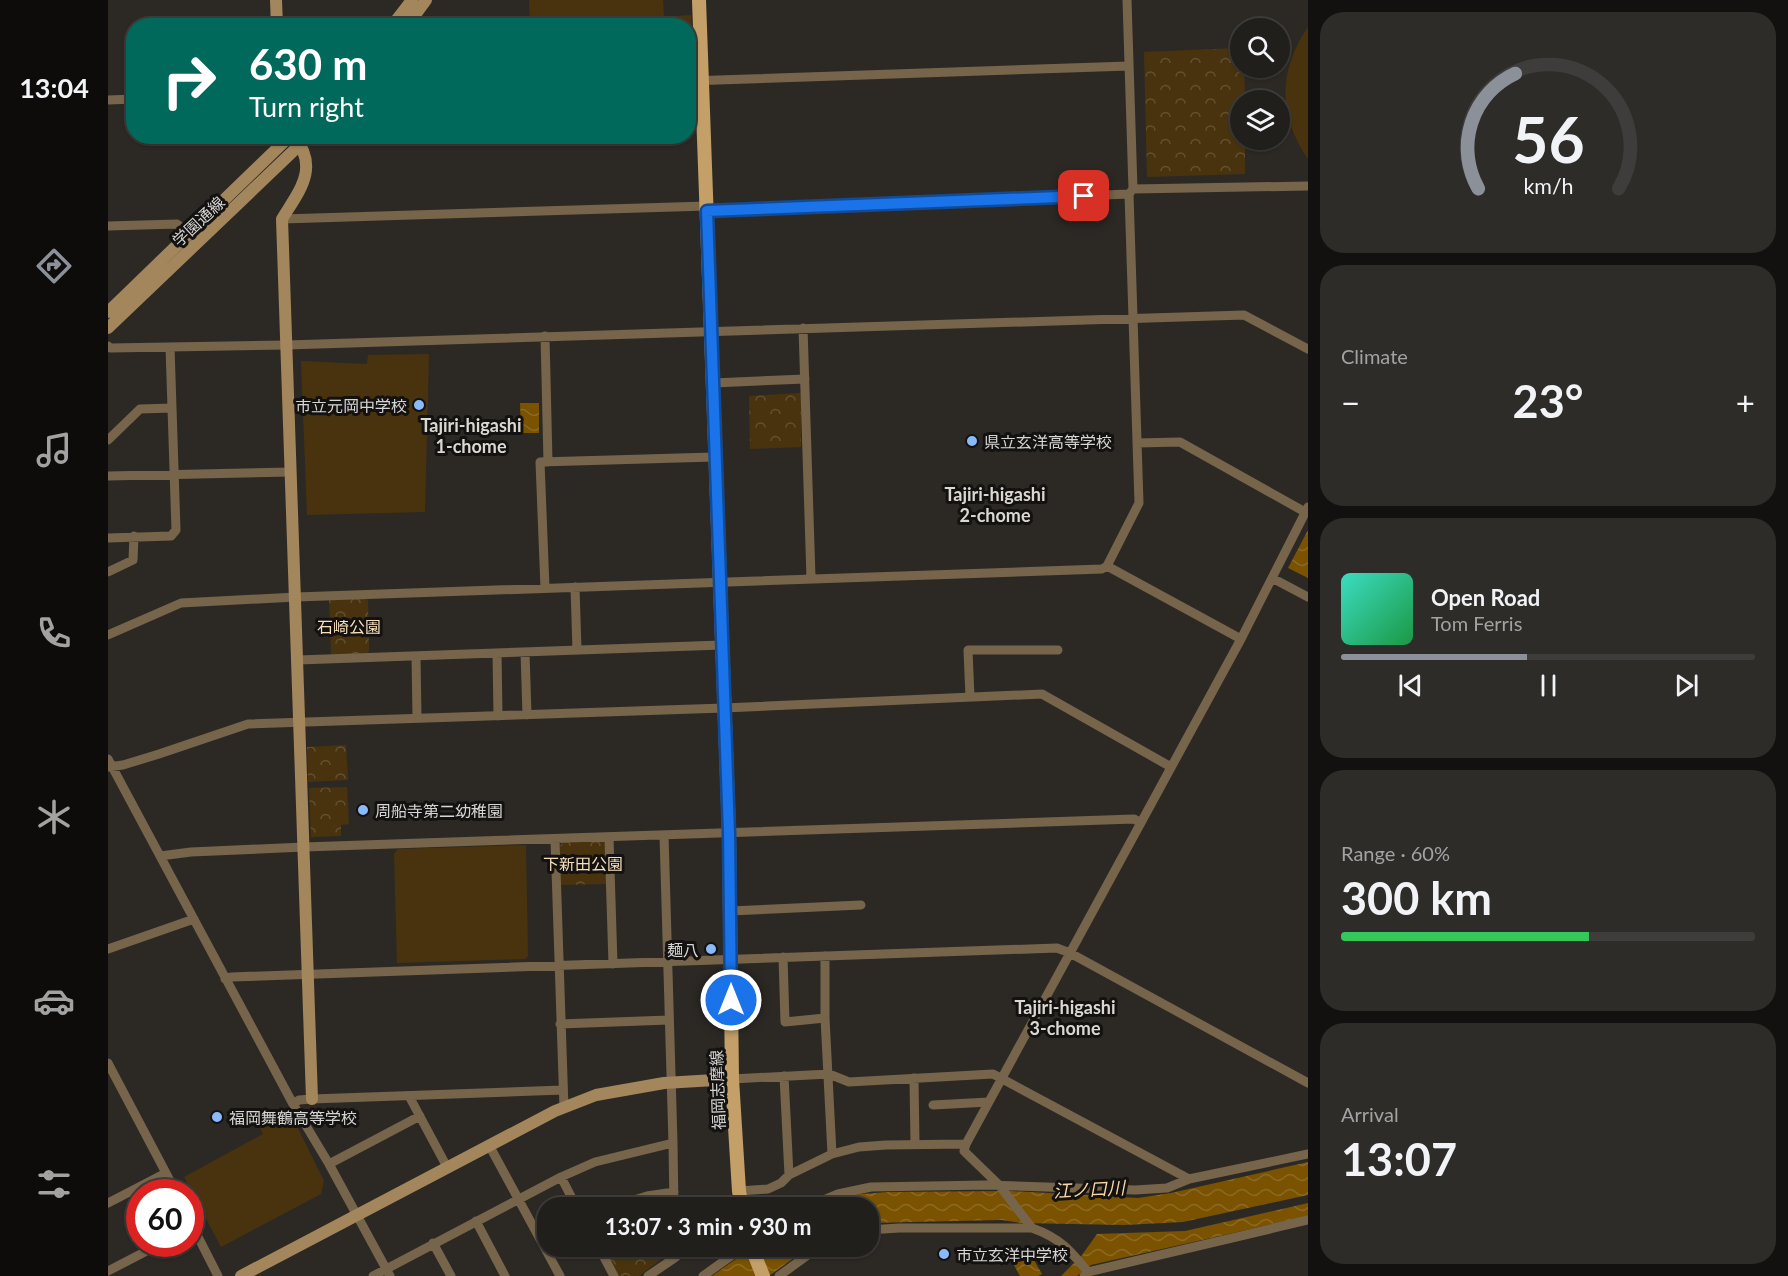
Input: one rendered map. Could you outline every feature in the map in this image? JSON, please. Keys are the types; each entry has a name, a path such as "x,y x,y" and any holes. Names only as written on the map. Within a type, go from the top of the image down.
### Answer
{"main road":[{"name":"福岡志摩線","path":"696,61 699,0"},
{"name":"福岡志摩線","path":"696,92 707,209 729,833 732,1079 740,1197"},
{"path":"755,1257 763,1276"}],"street":[{"path":"276,0 277,18"},
{"path":"398,18 412,0"},
{"path":"413,18 426,0"},
{"path":"108,634 181,603 720,581 1101,569 1107,566 1138,503 1127,0"},
{"path":"696,81 1129,66"},
{"path":"108,100 126,99"},
{"name":"学園通線","path":"108,312 189,234 292,144"},
{"name":"学園通線","path":"108,328 293,144"},
{"path":"300,144 305,162 305,184 282,219 312,1099"},
{"path":"282,219 707,209 1308,186"},
{"path":"108,226 177,224 189,234"},
{"path":"108,346 110,348 287,345 1244,315 1308,349"},
{"path":"803,328 812,578"},
{"path":"545,336 548,462"},
{"path":"108,538 171,536 175,533 170,347"},
{"path":"712,383 805,379"},
{"path":"108,440 140,409 172,408"},
{"path":"1032,1228 999,1185 964,1151 966,1144 1241,639 1307,509 1180,442 1137,443"},
{"path":"545,588 540,462 714,458"},
{"path":"108,476 291,472"},
{"path":"108,572 133,560 134,536"},
{"path":"1107,566 1241,639"},
{"path":"1272,578 1308,597"},
{"path":"575,587 577,650"},
{"path":"298,660 722,645"},
{"path":"970,697 968,650 1058,650"},
{"path":"525,652 527,715"},
{"path":"497,653 498,716"},
{"path":"416,656 417,718"},
{"path":"109,764 123,765 248,724 724,708 1042,694 1172,767"},
{"path":"109,764 293,1104 329,1164 388,1272"},
{"path":"160,856 191,852 304,847 1134,819 1141,823"},
{"path":"664,835 674,1197"},
{"path":"609,838 614,964"},
{"path":"555,840 564,1108"},
{"path":"730,911 861,905"},
{"path":"108,949 194,919"},
{"path":"225,979 231,976 1057,948 1308,1083"},
{"path":"825,956 825,1018 832,1154"},
{"path":"783,957 785,1022 825,1018"},
{"path":"560,1024 669,1020"},
{"path":"108,1063 169,1179"},
{"path":"241,1276 564,1108 596,1095 671,1083 829,1074 849,1082 993,1074 1189,1179"},
{"path":"784,1076 789,1175"},
{"path":"914,1078 915,1144"},
{"path":"293,1104 299,1100 312,1099 563,1090"},
{"path":"409,1096 447,1167"},
{"path":"933,1105 990,1102"},
{"path":"329,1164 420,1116"},
{"path":"373,1276 388,1272 433,1244 561,1176 595,1162 673,1143"},
{"path":"739,1191 768,1189 781,1183 789,1175 832,1154 859,1147 966,1144"},
{"path":"489,1146 560,1276"},
{"path":"831,1197 871,1187 999,1185 1135,1190 1167,1188 1189,1179 1308,1154"},
{"path":"108,1203 166,1173"},
{"path":"561,1176 572,1197"},
{"path":"644,1197 674,1192"},
{"path":"879,1229 1032,1228 1051,1235 1068,1247 1086,1274 1308,1220"},
{"path":"476,1221 505,1276"},
{"path":"433,1244 451,1276"},
{"path":"204,1250 218,1276"},
{"path":"108,1271 135,1257"},
{"path":"604,1257 614,1276"},
{"path":"648,1276 676,1257"},
{"path":"703,1276 730,1257"},
{"path":"779,1276 805,1257"}],"green space":[{"path":"529,0 663,0 664,17 691,15 691,18 530,18"},
{"path":"1308,27 1308,159 1291,126 1290,90 1286,90 1287,78 1290,78 1291,60"},
{"path":"1230,48 1230,78 1244,78 1245,90 1230,90 1230,150 1245,150 1245,174 1147,177 1144,52"},
{"path":"429,354 425,512 307,515 301,361 367,364 368,355"},
{"path":"801,393 801,447 750,449 749,396"},
{"name":"石崎公園","path":"329,598 365,598 368,600 369,651 367,654 331,655"},
{"path":"346,745 348,780 308,782 307,747"},
{"path":"347,787 349,824 341,825 341,836 311,837 309,788"},
{"name":"下新田公園","path":"603,841 606,844 606,884 560,885 560,846 563,842"},
{"path":"526,845 528,956 525,959 397,963 394,854 398,849"},
{"path":"291,1114 324,1181 321,1194 221,1247 204,1215 204,1179 185,1179 184,1177 263,1134 260,1128"},
{"path":"608,1257 664,1257 639,1276 618,1276"}],"water":[{"path":"520,403 539,403 539,433 521,433"},
{"path":"1308,530 1308,578 1288,568"},
{"path":"1308,1162 1308,1195 1183,1222 1124,1225 1021,1223 1002,1220 879,1223 879,1197 844,1197 888,1192 1011,1191 1138,1198 1171,1193"},
{"path":"1308,1203 1308,1216 1091,1265 1077,1276 1061,1276 1082,1255 1097,1234 1185,1231"},
{"path":"1027,1248 1042,1274 1038,1276 1020,1276 1010,1258"},
{"path":"739,1257 795,1257 769,1276 712,1276"}],"place":[{"name":"市立元岡中学校","path":"419,405"},
{"name":"県立玄洋高等学校","path":"972,441"},
{"name":"周船寺第二幼稚園","path":"363,810"},
{"name":"麺八","path":"711,949"},
{"name":"福岡舞鶴高等学校","path":"217,1117"},
{"name":"市立玄洋中学校","path":"944,1254"}],"district":[{"name":"Tajiri-higashi 1-chome","path":"471,435"},
{"name":"Tajiri-higashi 2-chome","path":"995,504"},
{"name":"Tajiri-higashi 3-chome","path":"1065,1017"}],"route":[{"path":"731,1000 729,833 707,211 1084,196"}],"water label":[{"name":"江ノ口川","path":"1089,1189"}]}
